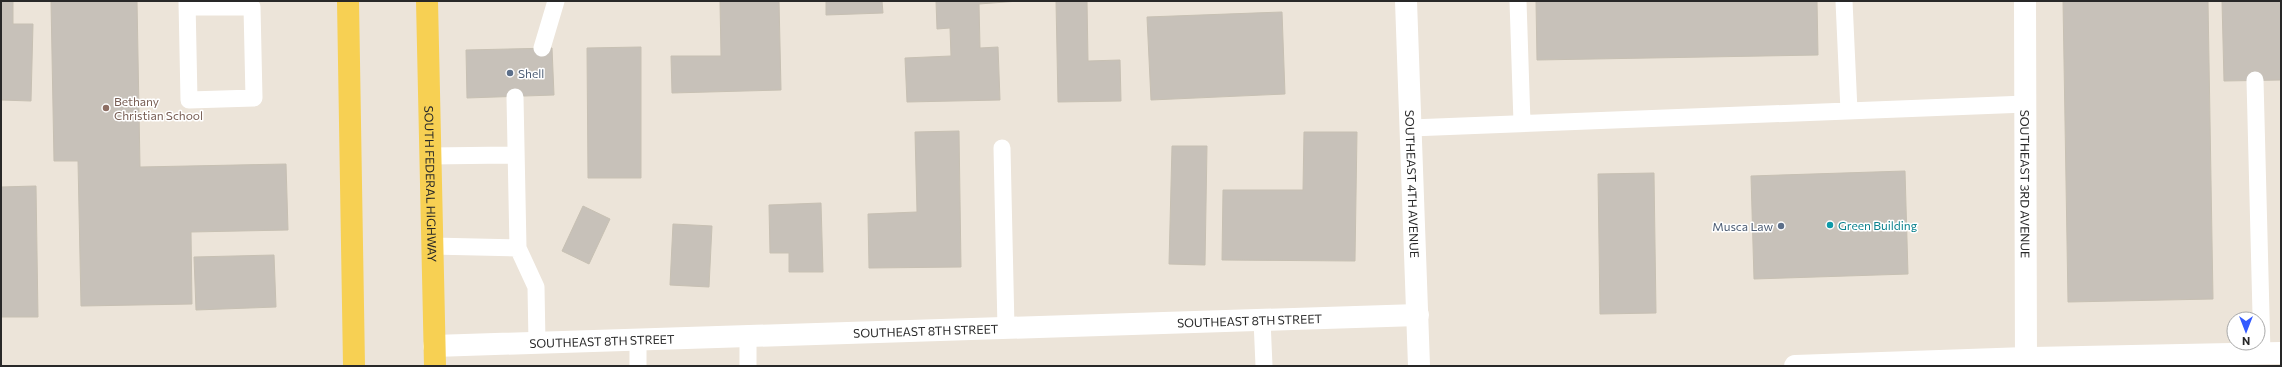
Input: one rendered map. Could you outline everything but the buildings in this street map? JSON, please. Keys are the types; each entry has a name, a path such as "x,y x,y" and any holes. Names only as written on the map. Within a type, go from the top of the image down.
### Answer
{"main road":[{"path":"348,1 354,366"},
{"name":"SOUTH FEDERAL HIGHWAY","path":"426,3 435,356"}],"street":[{"name":"SOUTHEAST 4TH AVENUE","path":"1406,1 1419,366"},
{"name":"SOUTHEAST 3RD AVENUE","path":"2025,1 2026,362"},
{"name":"SOUTHEAST 8TH STREET","path":"435,356 537,343 1418,315"},
{"path":"1795,366 2150,361 2260,356"}],"lane":[{"path":"542,48 556,1"},
{"path":"1518,1 1522,123"},
{"path":"1844,1 1849,111"},
{"path":"187,4 252,7 254,98 190,100 187,4"},
{"path":"2255,80 2260,356"},
{"path":"515,97 518,248 536,287 537,343"},
{"path":"1411,128 2026,104"},
{"path":"1002,148 1006,328"},
{"path":"430,156 516,155"},
{"path":"432,246 518,248"},
{"path":"1262,320 1264,366"},
{"path":"748,336 748,366"},
{"path":"638,339 638,366"}],"place":[{"name":"Shell","path":"510,73"},
{"name":"Bethany Christian School","path":"106,108"},
{"name":"Green Building","path":"1830,225"},
{"name":"Musca Law","path":"1781,226"}]}
